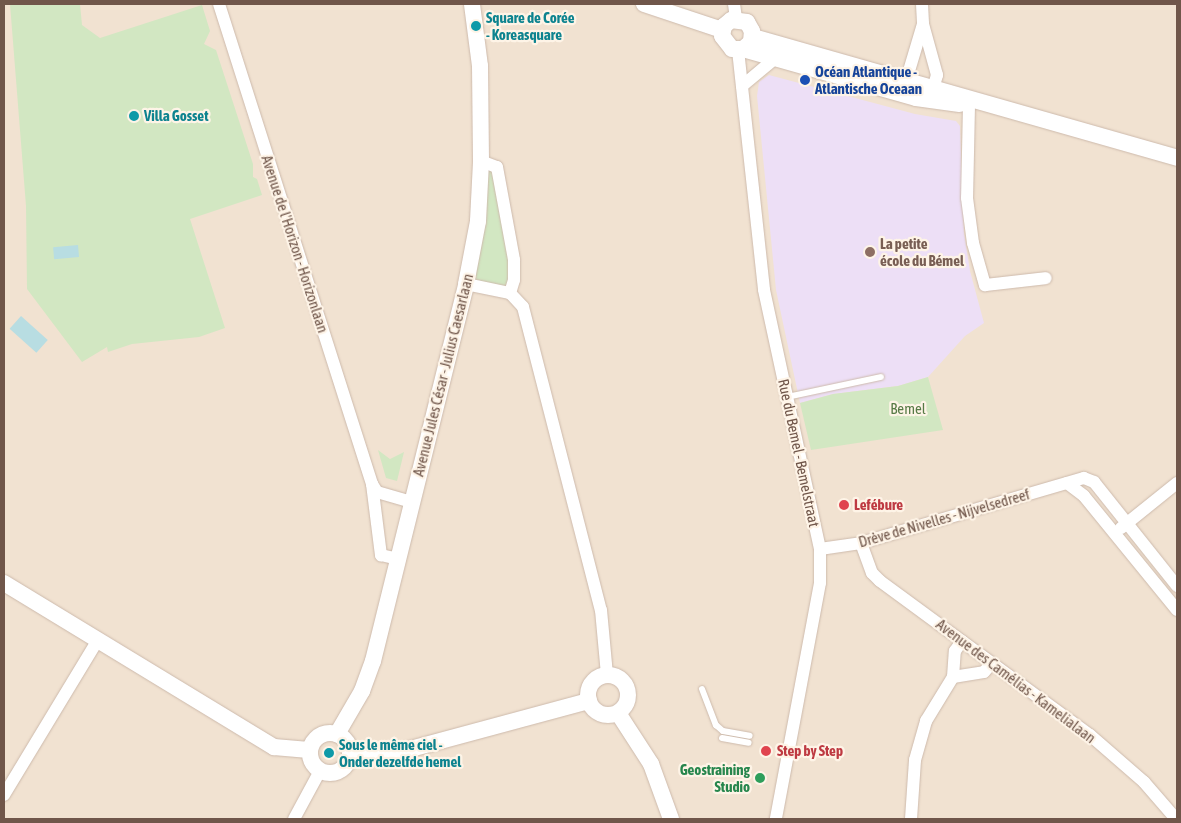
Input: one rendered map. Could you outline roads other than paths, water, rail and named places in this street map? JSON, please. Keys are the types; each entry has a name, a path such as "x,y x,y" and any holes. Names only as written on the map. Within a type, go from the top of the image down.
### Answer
{"street":[{"name":"Avenue de l'Horizon - Horizonlaan","path":"219,4 372,484 381,555 398,559"},
{"name":"Avenue Jules César - Julius Caesarlaan","path":"337,734 362,692 398,559 466,284 478,221 481,161 480,66 472,4"},
{"path":"644,4 722,30"},
{"path":"916,98 933,89 937,75 935,59 923,24 922,4"},
{"path":"722,30 735,11 746,22 744,46"},
{"path":"916,98 906,81 923,24"},
{"path":"722,30 727,46 744,46 906,81 989,102 997,108"},
{"path":"744,46 773,60 916,98 997,108 1177,158"},
{"name":"Rue du Bemel - Bemelstraat","path":"744,46 742,86 764,290 820,549 820,583 776,819"},
{"path":"742,86 773,60"},
{"path":"969,105 967,198 972,243 985,285 1046,278"},
{"path":"481,161 498,167 514,260 514,280 510,294"},
{"path":"466,284 510,294 522,307 601,610 607,675"},
{"name":"Drève de Nivelles - Nijvelsedreef","path":"820,549 861,543 1067,483 1090,480 1128,523 1177,586"},
{"path":"1067,483 1084,496 1177,610"},
{"path":"1114,535 1177,483"},
{"path":"372,484 377,492 412,502"},
{"name":"Avenue des Camélias - Kamelialaan","path":"861,543 872,574 1090,735 1144,782 1176,819"},
{"path":"4,582 274,747 309,750"},
{"path":"4,794 98,640"},
{"path":"911,819 915,760 926,721 953,677 955,651 962,641"},
{"path":"953,677 984,672 992,663"},
{"path":"607,675 620,679 627,690 626,703 618,713 600,714 589,701 592,684 607,675"},
{"path":"350,753 396,753 589,701"},
{"path":"618,713 651,764 671,819"},
{"path":"322,734 337,734 346,742 350,753 349,760 340,770 333,773 320,771 311,762 309,750 314,740 322,734"},
{"path":"294,819 320,771"}],"lane":[{"path":"787,397 881,377"},
{"path":"702,689 716,725 723,731 749,740 722,738"}],"water":[{"path":"78,245 79,257 54,259 53,247"},
{"path":"21,316 48,340 36,353 10,329"}],"place":[{"name":"Square de Corée - Koreasquare","path":"476,26"},
{"name":"Océan Atlantique - Atlantische Oceaan","path":"805,80"},
{"name":"Villa Gosset","path":"134,116"},
{"name":"La petite école du Bémel","path":"870,252"},
{"name":"Lefébure","path":"844,505"},
{"name":"Step by Step","path":"766,751"},
{"name":"Sous le même ciel - Onder dezelfde hemel","path":"329,753"},
{"name":"Geostraining Studio","path":"760,778"}],"park label":[{"name":"Bemel","path":"908,409"}]}
